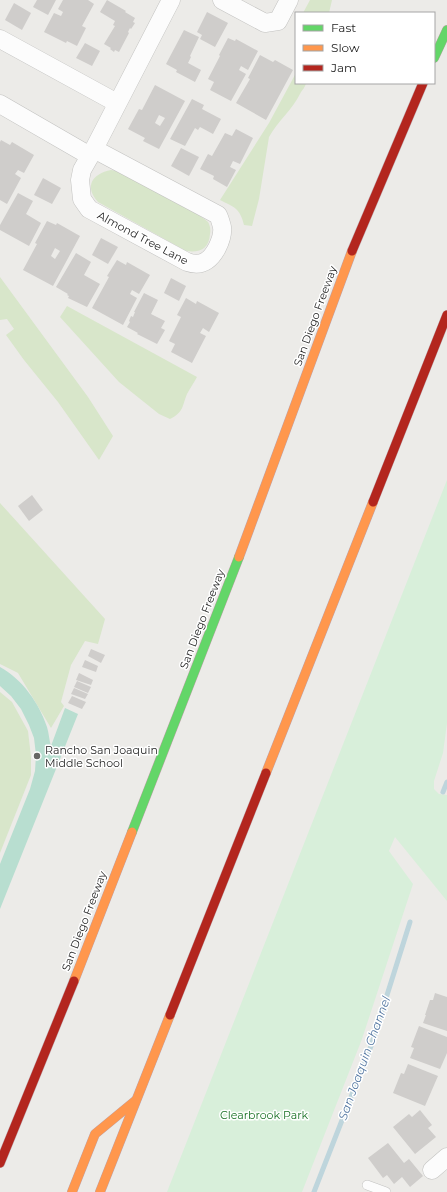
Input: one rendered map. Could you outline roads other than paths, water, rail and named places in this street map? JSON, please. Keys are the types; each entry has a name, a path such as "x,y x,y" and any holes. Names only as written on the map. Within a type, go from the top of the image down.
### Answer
{"highway":[{"path":"435,56 447,30"},
{"name":"San Diego Freeway","path":"0,1163 65,1003 228,587 355,242 423,84"},
{"path":"100,1192 447,315"},
{"path":"72,1192 95,1134 136,1101"}],"street":[{"name":"Almond Tree Lane","path":"0,104 92,152 218,215 221,221 222,229 220,241 211,258 203,263 194,264 187,262 89,209 82,199 80,180 82,170 92,152 171,0"},
{"path":"222,0 265,22 278,21 289,0"},
{"path":"0,39 117,103"},
{"path":"432,1170 447,1157"}],"lane":[{"path":"367,1184 386,1192"}],"waterway":[{"name":"San Joaquin Channel","path":"443,792 447,782"},
{"name":"San Joaquin Channel","path":"314,1192 371,1046 410,922"}],"place":[{"name":"Rancho San Joaquin Middle School","path":"37,756"}],"park label":[{"name":"Clearbrook Park","path":"264,1115"}]}
